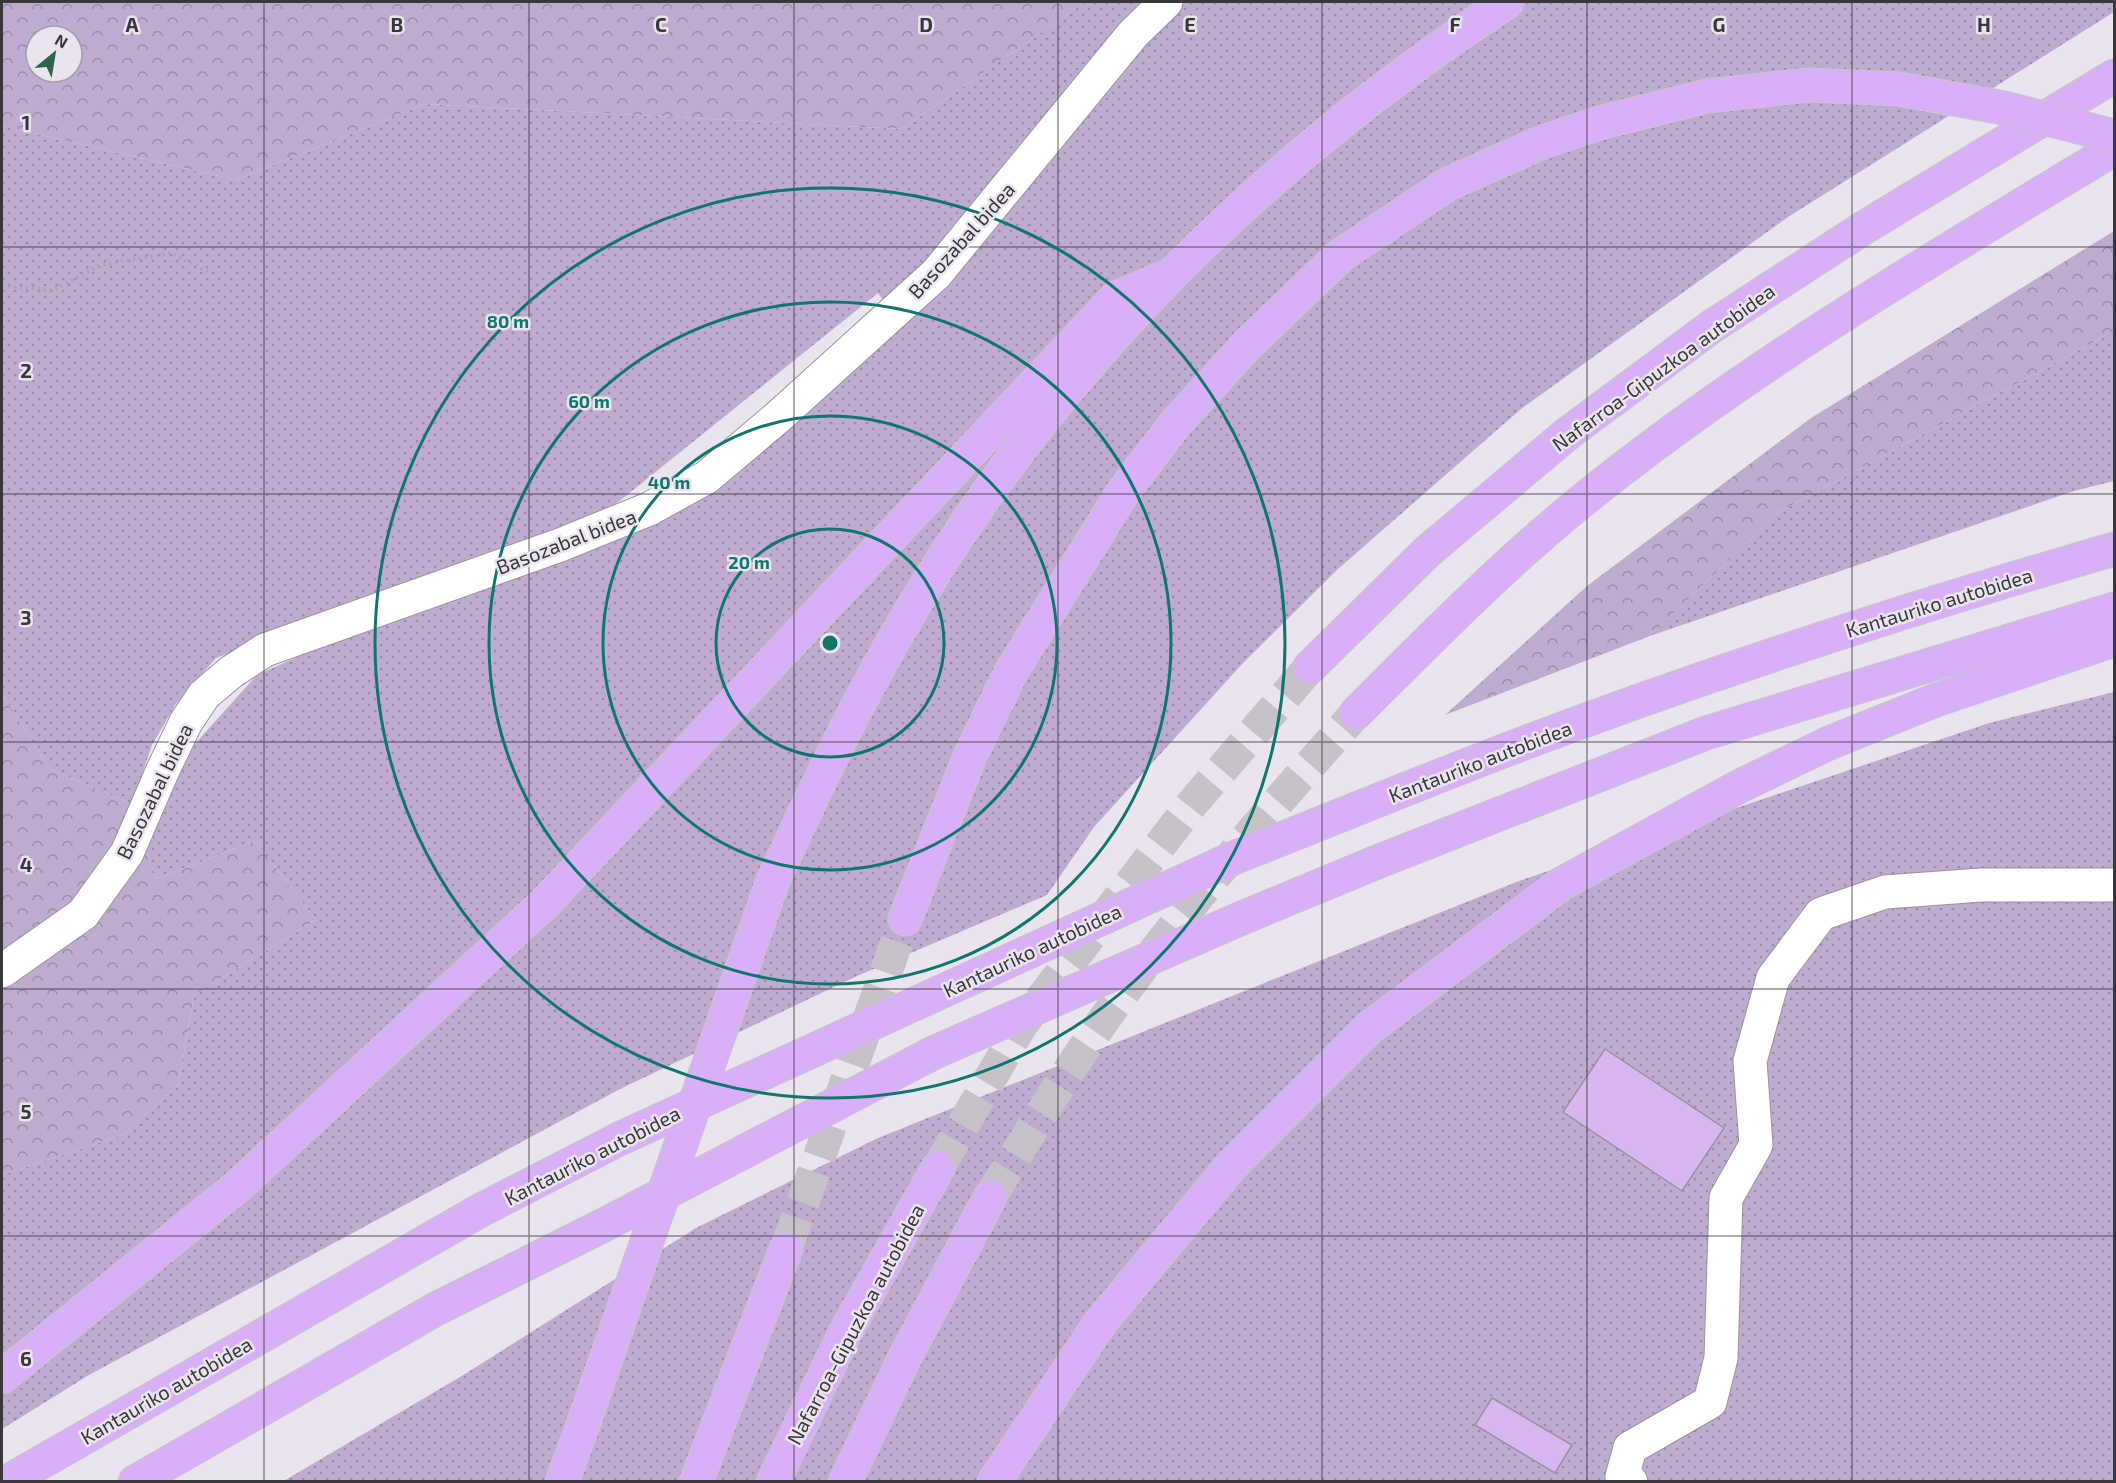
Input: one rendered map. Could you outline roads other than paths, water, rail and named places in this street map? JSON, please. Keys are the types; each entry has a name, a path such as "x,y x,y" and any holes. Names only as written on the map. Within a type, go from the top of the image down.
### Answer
{"highway":[{"path":"562,1482 585,1422 772,884 816,787 864,692 917,600 975,512 1037,428 1104,346 1170,275 1235,211 1303,150 1374,93 1507,2"},
{"name":"Nafarroa-Gipuzkoa autobidea","path":"1310,668 1428,551 1567,434 1701,334 1865,227 2115,76"},
{"path":"905,919 970,756 1011,672 1116,502 1175,424 1239,353 1341,255 1448,184 1540,143 1599,123 1707,96 1809,85 1898,89 2004,108 2115,136"},
{"path":"1356,713 1478,592 1578,504 1703,410 1856,306 2115,149"},
{"path":"2,1377 238,1186 545,903 1116,298 1170,275"},
{"name":"Kantauriko autobidea","path":"7,1482 482,1210 619,1139 1236,857 1519,745 1713,675 1936,600 2115,549"},
{"path":"135,1482 434,1310 600,1227 935,1053 1242,918 1388,857 1706,733 2115,609"},
{"path":"994,1482 1100,1323 1231,1166 1369,1028 1475,948 1561,884 1778,767 1829,743 1936,700 2115,640"},
{"name":"Nafarroa-Gipuzkoa autobidea","path":"773,1482 845,1333 938,1168"},
{"path":"845,1482 905,1357 990,1197"},
{"path":"696,1482 786,1249"},
{"path":"155,1482 236,1423"}],"street":[{"name":"Basozabal bidea","path":"2,971 83,914 127,852 186,722 204,695 231,672 265,650 560,545 639,513 707,477 778,417 936,274 1133,34 1166,2"},
{"path":"1631,1482 1622,1477 1630,1448 1710,1402 1721,1358 1726,1198 1756,1145 1750,1061 1773,978 1821,914 1885,892 1981,885 2115,885"}],"tunnel":[{"path":"938,1168 1022,1024 1192,804 1310,667"},
{"path":"990,1197 1074,1063 1150,958 1251,833 1356,713"},
{"path":"786,1249 905,919"}]}
